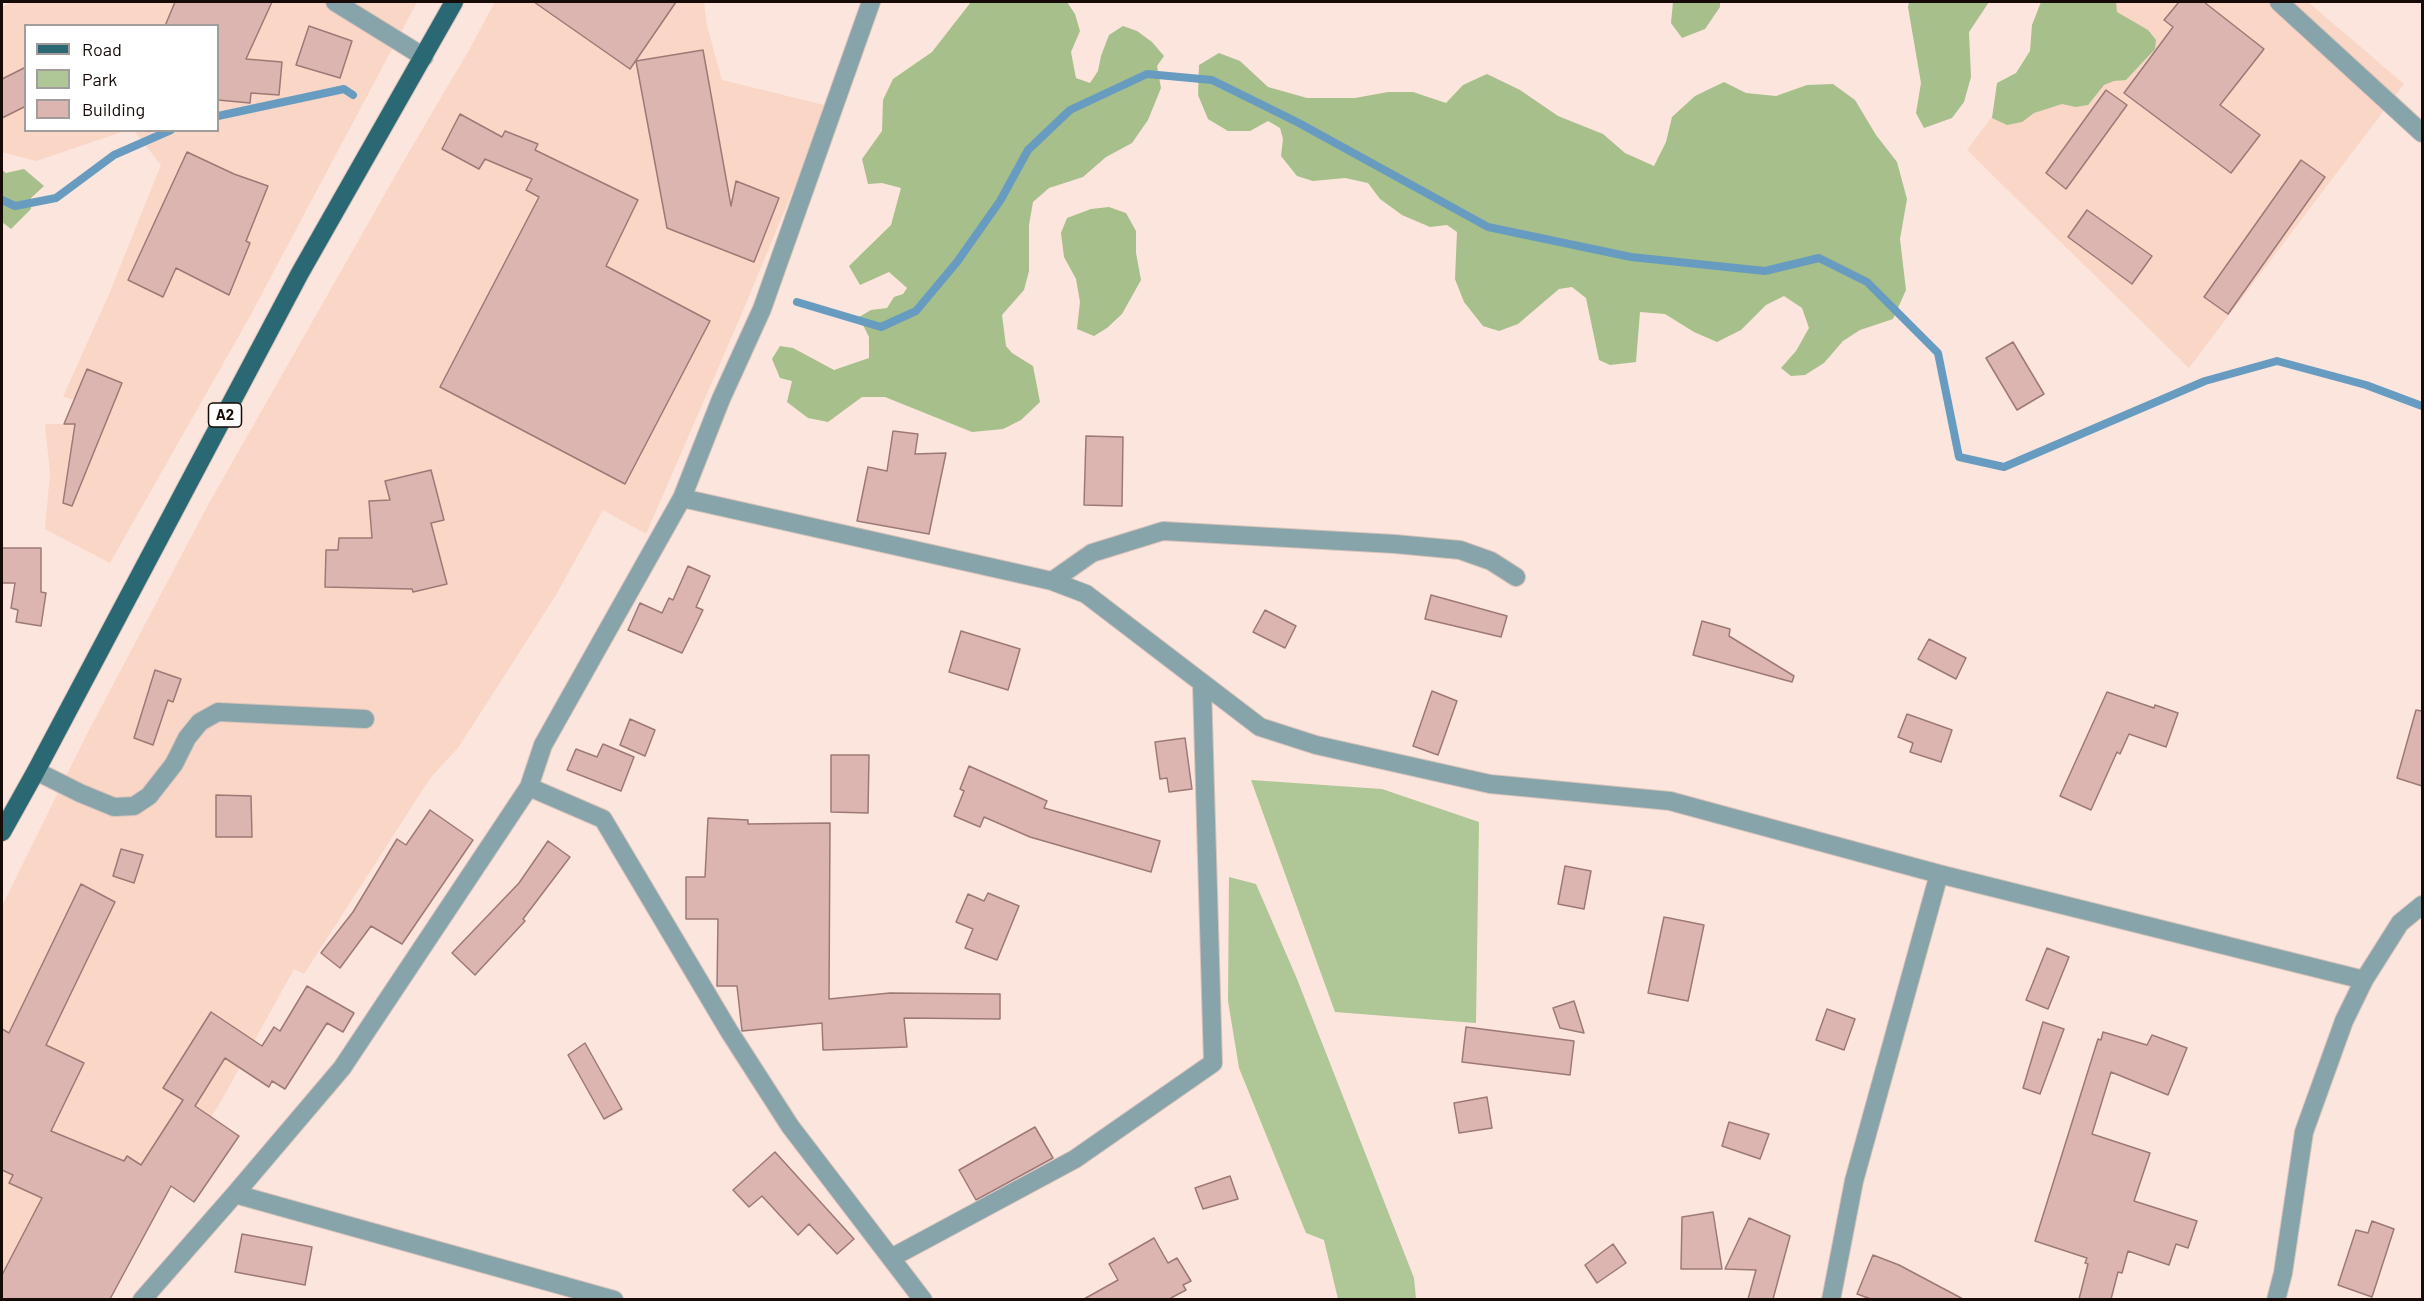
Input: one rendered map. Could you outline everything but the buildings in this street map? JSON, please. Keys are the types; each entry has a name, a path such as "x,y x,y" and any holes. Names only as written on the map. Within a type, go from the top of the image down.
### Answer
{"main road":[{"name":"A2","path":"2,832 7,810 36,771 300,273 454,2"}],"street":[{"path":"335,2 424,57"},
{"path":"142,1299 342,1068 529,787 543,744 682,498 721,399 762,309 872,2"},
{"path":"2279,2 2422,133"},
{"path":"682,498 1052,581 1086,594 1202,685 1260,727 1316,745 1490,784 1670,801 1939,874 2364,980"},
{"path":"1052,581 1092,552 1163,531 1460,550 1491,561 1516,577"},
{"path":"891,1258 1075,1159 1213,1063 1202,685"},
{"path":"36,771 114,807 134,806 149,796 174,764 187,738 200,722 218,712 365,719"},
{"path":"529,787 603,819 729,1031 790,1126 923,1299"},
{"path":"1831,1299 1854,1181 1939,874"},
{"path":"2276,1299 2283,1273 2304,1132 2344,1021 2364,980 2400,923 2422,905"},
{"path":"235,1194 614,1299"}],"shaded area":[{"path":"13,2 417,2 249,318 110,563 45,529 50,473 45,424 79,424 80,401 63,397 110,292 161,165 135,132 219,132 219,24 24,24 24,132 122,132 36,161 2,152 2,7"},
{"path":"495,2 704,2 707,26 722,80 828,106 742,313 646,534 603,510 556,595 458,748 431,777 304,974 294,969 220,1103 153,1207 158,1210 110,1299 2,1300 2,906 86,736 208,505"},
{"path":"2078,2 2308,2 2404,84 2189,368 1967,150"}],"green space":[{"path":"971,2 1067,2 1075,14 1080,31 1071,52 1076,78 1090,83 1098,71 1109,35 1123,26 1137,31 1152,42 1164,56 1157,66 1161,88 1148,120 1132,143 1106,157 1083,177 1049,188 1033,202 1029,225 1029,271 1024,290 1002,315 1006,346 1012,353 1033,366 1040,402 1021,420 1003,429 972,432 885,397 862,397 828,422 808,418 787,402 792,381 780,378 772,359 780,346 793,348 834,370 869,358 869,337 859,317 871,310 887,308 894,297 903,294 907,288 889,272 860,285 849,266 891,225 901,188 882,183 868,184 862,159 882,131 883,100 893,79 932,52"},
{"path":"1673,2 1720,2 1720,7 1705,29 1682,38 1671,23"},
{"path":"1909,2 1989,2 1969,32 1971,77 1964,102 1952,118 1924,128 1916,113 1921,83"},
{"path":"2041,2 2116,2 2117,12 2148,30 2156,40 2155,49 2126,80 2104,85 2088,105 2076,107 2062,104 2034,113 2022,122 2007,125 1992,118 1997,83 2016,73 2030,51 2032,25"},
{"path":"1219,53 1240,61 1268,87 1307,98 1355,98 1388,92 1413,92 1446,103 1463,85 1487,74 1520,90 1558,116 1603,134 1625,153 1654,166 1666,142 1672,117 1695,96 1724,82 1746,93 1776,96 1807,85 1833,84 1855,100 1876,135 1897,162 1907,199 1900,239 1906,290 1893,319 1860,330 1843,341 1824,363 1805,375 1791,376 1781,368 1796,351 1809,328 1802,308 1784,296 1766,305 1741,330 1717,342 1694,332 1665,314 1640,312 1636,362 1610,365 1599,360 1586,298 1572,287 1559,289 1518,324 1499,331 1483,326 1464,302 1455,279 1457,232 1447,225 1430,227 1402,215 1380,199 1368,183 1345,178 1313,181 1297,176 1281,156 1283,139 1280,128 1268,121 1250,131 1228,131 1208,119 1198,95 1199,65"},
{"path":"24,169 44,186 31,198 31,209 11,229 2,222 2,170 6,173"},
{"path":"1109,207 1126,213 1136,231 1136,253 1141,280 1122,314 1094,336 1077,329 1080,302 1076,279 1064,257 1061,233 1067,218 1091,209"},
{"path":"1251,780 1382,789 1479,822 1476,1023 1335,1012"},
{"path":"1229,877 1256,884 1297,979 1414,1278 1416,1299 1338,1299 1324,1240 1306,1233 1239,1068 1228,1001"}],"waterway":[{"path":"797,302 881,327 916,311 957,262 1000,201 1028,150 1070,110 1147,74 1212,80 1297,122 1488,227 1631,257 1765,271 1819,258 1867,282 1938,353 1959,457 2004,467 2205,381 2277,361 2366,385 2422,406"},
{"path":"219,116 344,89 353,95"},
{"path":"2,200 15,206 56,198 114,155 166,132"}]}
